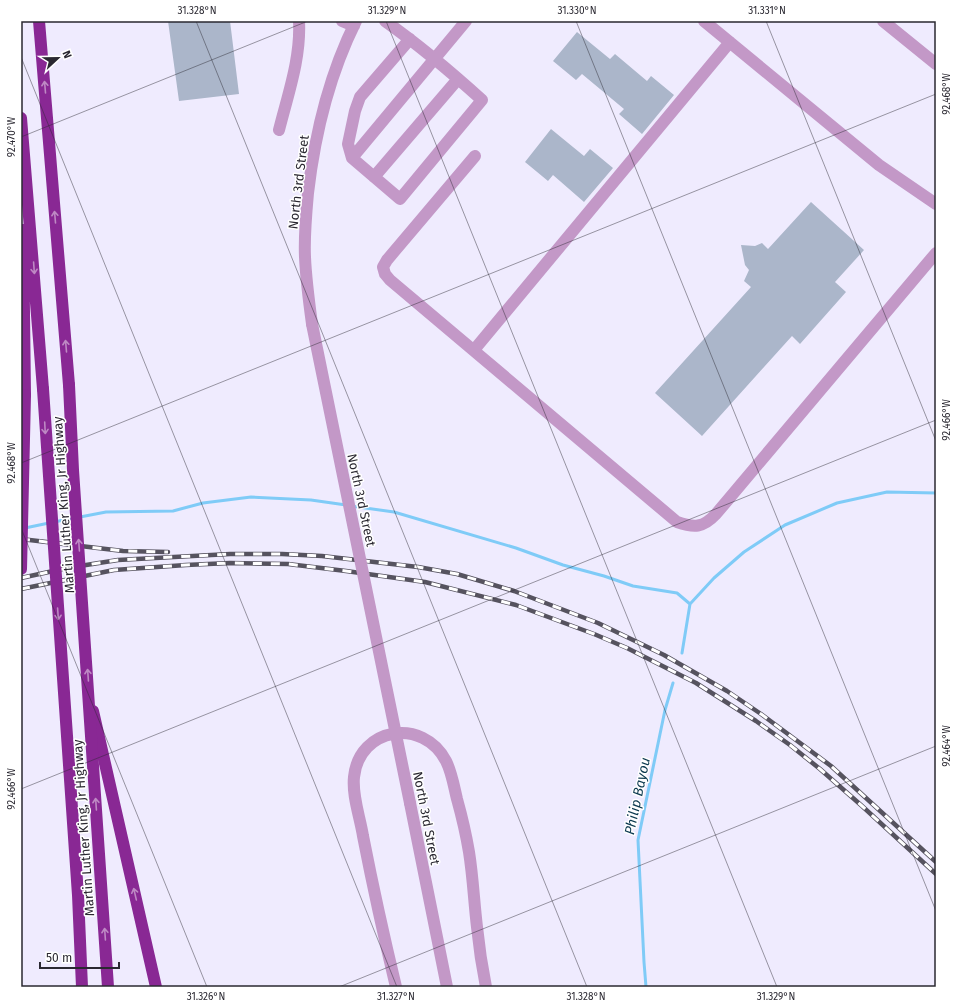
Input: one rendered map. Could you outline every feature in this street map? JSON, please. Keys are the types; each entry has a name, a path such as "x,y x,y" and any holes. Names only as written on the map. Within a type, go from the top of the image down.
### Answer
{"highway":[{"name":"Martin Luther King, Jr Highway","path":"39,21 69,385 73,470 108,987"},
{"name":"Martin Luther King, Jr Highway","path":"21,118 43,389 78,888 82,987"},
{"path":"21,569 25,395 22,141"},
{"path":"89,693 156,987"}],"street":[{"path":"279,130 298,53 300,38 299,21"},
{"path":"342,21 355,23"},
{"path":"385,21 410,39 435,58 482,100 400,199 352,158 348,144 355,111 360,97 410,39"},
{"path":"352,158 466,21"},
{"path":"704,21 880,165 936,204"},
{"path":"883,21 936,64"},
{"name":"North 3rd Street","path":"355,23 336,68 325,102 317,135 310,176 305,229 305,256 312,324 447,987"},
{"path":"474,350 730,42"},
{"path":"374,177 458,79"},
{"path":"475,156 387,260 384,267 385,274 390,280 677,522 687,525 700,526 709,522 936,253"},
{"path":"396,987 355,794 354,777 357,762 364,749 375,741 386,736 399,733 409,733 420,736 431,742 440,751 447,763 452,779 464,823 469,852 476,928 486,987"}],"building":[{"path":"168,21 230,21 239,94 179,101"},
{"path":"577,32 610,59 615,54 647,81 651,76 674,95 642,134 619,114 624,109 582,74 576,80 553,61"},
{"path":"551,129 584,156 590,149 613,168 584,202 553,175 548,181 525,162"},
{"path":"811,202 864,250 835,282 846,292 800,344 792,336 702,436 655,393 751,287 744,281 749,270 745,265 741,245 755,246 762,243 768,249"}],"waterway":[{"name":"Philip Bayou","path":"682,653 690,604 714,578 744,552 785,525 837,503 887,492 936,493"},
{"path":"80,517 106,512 173,511 203,503 251,497 311,500 346,505"},
{"path":"351,506 394,512 516,548 563,565 604,576 633,586 677,593 690,604"},
{"path":"54,522 74,518"},
{"path":"25,528 49,523"},
{"name":"Philip Bayou","path":"646,987 638,840 665,710 673,683"}],"railway":[{"path":"21,539 123,551 168,552"},
{"path":"21,578 67,568 118,560 230,554 282,554 322,556 418,567 457,574 514,591 598,623 664,655 727,691 761,714 831,766 936,862"},
{"path":"21,589 114,570 230,563 288,564 425,582 516,605 627,648 696,683 756,721 820,769 936,874"}]}
